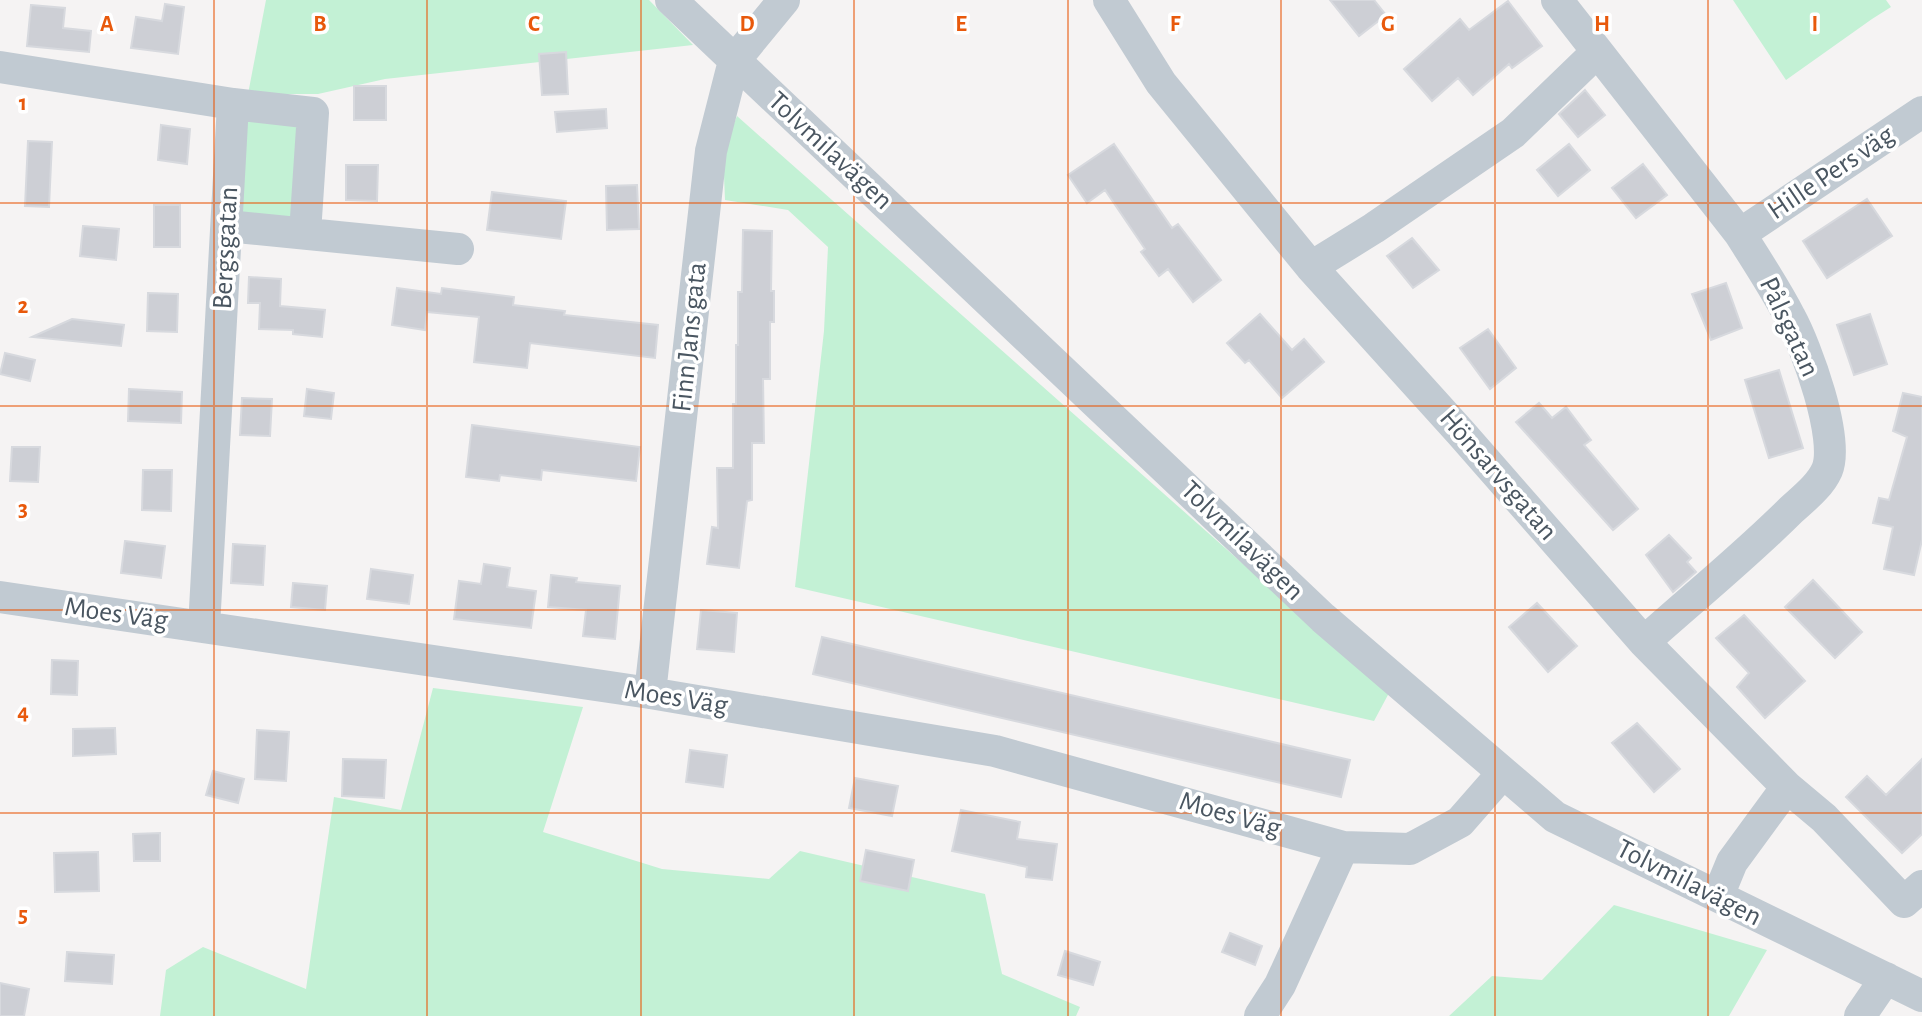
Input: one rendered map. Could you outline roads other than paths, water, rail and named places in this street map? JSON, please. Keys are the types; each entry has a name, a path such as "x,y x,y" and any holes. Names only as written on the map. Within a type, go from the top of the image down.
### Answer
{"street":[{"name":"Tolvmilavägen","path":"671,0 1323,618 1555,817 1922,996"},
{"name":"Finn Jans gata","path":"650,693 711,151 734,61 783,0"},
{"name":"Hönsarvsgatan","path":"1109,0 1161,83 1311,267 1644,642 1787,787 1824,818 1904,902 1922,886"},
{"name":"Pålsgatan","path":"1557,0 1740,234 1784,306 1802,343 1828,426 1827,470 1814,488 1644,642"},
{"path":"1311,267 1374,228 1513,133 1597,52"},
{"path":"0,67 233,104 313,113 305,233"},
{"name":"Bergsgatan","path":"204,627 233,104"},
{"name":"Hille Pers väg","path":"1740,234 1922,112"},
{"path":"227,226 458,249"},
{"name":"Moes Väg","path":"0,597 650,693 995,751 1343,848 1410,849 1460,822 1502,774"},
{"path":"1718,895 1732,862 1787,787"},
{"path":"1260,1016 1280,985 1343,848"},
{"path":"1860,1016 1886,978"}]}
